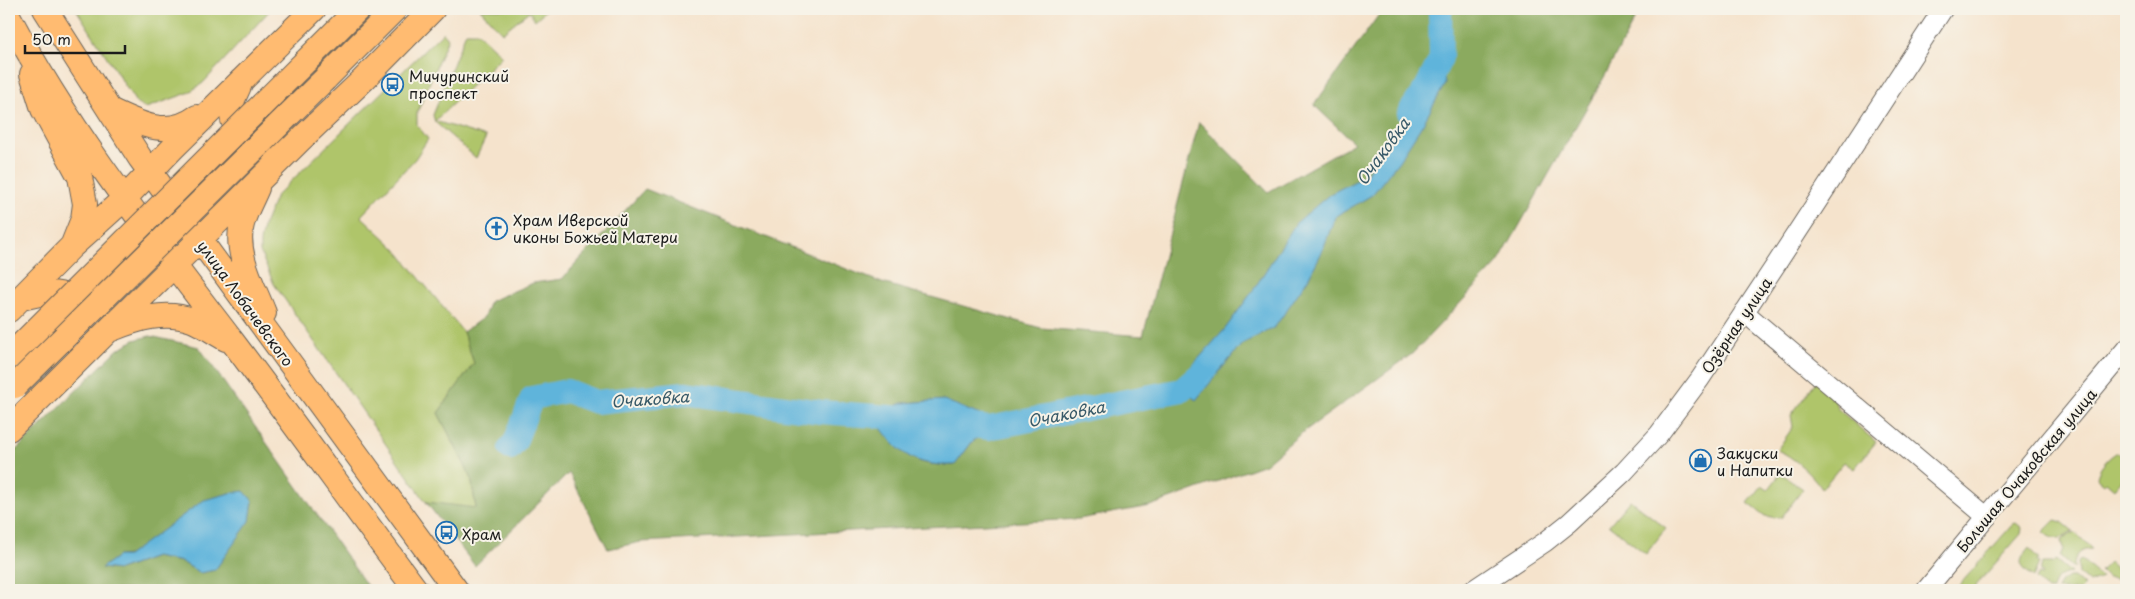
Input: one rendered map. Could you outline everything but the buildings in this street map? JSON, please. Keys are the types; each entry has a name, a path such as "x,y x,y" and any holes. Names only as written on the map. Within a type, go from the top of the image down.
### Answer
{"main road":[{"name":"улица Лобачевского","path":"45,9 150,172 456,590"},
{"path":"15,304 72,246 124,199 314,9"},
{"path":"9,357 358,9"},
{"path":"12,390 395,9"},
{"path":"9,429 433,9"},
{"path":"9,17 24,46 111,182 234,344 416,590"},
{"path":"24,46 43,109 80,177 85,204 83,219 72,246"},
{"path":"242,80 234,99 232,111 236,130 242,137 249,143 269,147 283,146 300,140"},
{"path":"110,110 136,123 160,129 184,126 219,102"},
{"path":"260,180 242,225 241,242 243,257 251,280 277,345"},
{"path":"15,304 40,293 59,293 68,296 76,302 84,319 78,361"},
{"path":"106,331 146,318 163,315 191,320 234,344"}],"street":[{"name":"Озёрная улица","path":"1473,590 1545,542 1624,472 1676,413 1836,175 1943,9"},
{"path":"1744,312 1987,517"},
{"name":"Большая Очаковская улица","path":"1926,590 2126,349"}],"green space":[{"path":"76,9 271,9 203,83 188,93 146,108 137,104"},
{"path":"480,9 547,9 535,20 529,11 502,33"},
{"path":"1383,9 1640,9 1607,72 1498,263 1412,354 1299,435 1265,464 1150,506 1079,519 641,542 608,549 569,473 475,566 426,502 476,508 471,477 438,413 474,363 463,332 484,317 490,301 533,283 562,279 645,189 882,283 1041,328 1143,336 1199,122 1268,192 1354,143 1314,105","holes":["945,401 988,428 972,442 954,465 938,465 925,463 906,454 873,415 903,403"]},
{"path":"443,32 448,38 417,113 417,125 428,139 415,159 361,216 395,248 463,332 474,363 438,413 471,477 476,509 426,502 274,284 260,252 263,227 276,196"},
{"path":"466,32 477,32 502,56 435,121 486,137 476,158 435,122 433,115"},
{"path":"150,336 199,347 370,590 9,590 9,457 117,350 134,340","holes":["231,546 215,570 200,573 182,562 155,557 119,570 102,568 118,556"]},
{"path":"1820,376 1831,385 1837,408 1876,442 1854,469 1844,462 1822,489 1802,467 1790,457 1777,450 1793,427 1791,415"},
{"path":"2118,452 2126,459 2126,475 2114,489 2106,482 2104,484 2097,478 2104,463"},
{"path":"1781,473 1803,489 1781,518 1765,516 1748,503 1762,486 1768,490"},
{"path":"1630,500 1666,528 1646,554 1609,525"},
{"path":"2055,520 2062,522 2073,531 2062,538 2054,538 2043,532"},
{"path":"2016,523 2022,528 2021,534 1972,590 1955,590 2013,524"},
{"path":"2075,532 2092,549 2084,550 2078,554 2074,569 2060,556 2063,549 2061,540"},
{"path":"2029,548 2039,560 2036,561 2039,563 2033,577 2021,564"},
{"path":"2081,559 2102,578 2089,583 2079,574 2078,562"},
{"path":"2056,560 2071,573 2061,576 2054,583 2052,590 2047,590 2035,579 2039,574 2042,575 2043,573 2040,572 2042,563 2053,563"},
{"path":"2109,562 2126,578 2126,588 2116,579 2108,578 2100,571"},
{"path":"2068,577 2074,577 2084,586 2080,590 2057,590 2060,583"}],"water":[{"path":"1441,58 1445,84 1424,122 1399,161 1372,195 1335,217 1322,252 1308,279 1275,327 1242,344 1196,400 1182,390 1183,376 1225,329 1252,292 1296,223 1330,194 1365,176 1392,134 1428,86"},
{"path":"944,400 980,415 989,428 972,442 955,465 926,463 905,454 889,438 872,415 903,403"},
{"path":"244,491 253,501 250,521 215,570 200,573 182,562 155,557 119,570 101,568 118,556 127,556 204,500"}],"waterway":[{"name":"Очаковка","path":"1409,113 1426,88 1441,58 1440,9"},
{"name":"Очаковка","path":"957,424 989,428 1182,390 1207,368"},
{"name":"Очаковка","path":"510,448 515,442 532,398 567,391 596,402 685,393 821,412 904,418"}],"place":[{"name":"Мичуринский проспект","path":"393,84"},
{"name":"Храм Иверской иконы Божьей Матери","path":"497,228"},
{"name":"Закуски и Напитки","path":"1701,461"},
{"name":"Храм","path":"446,533"}]}
